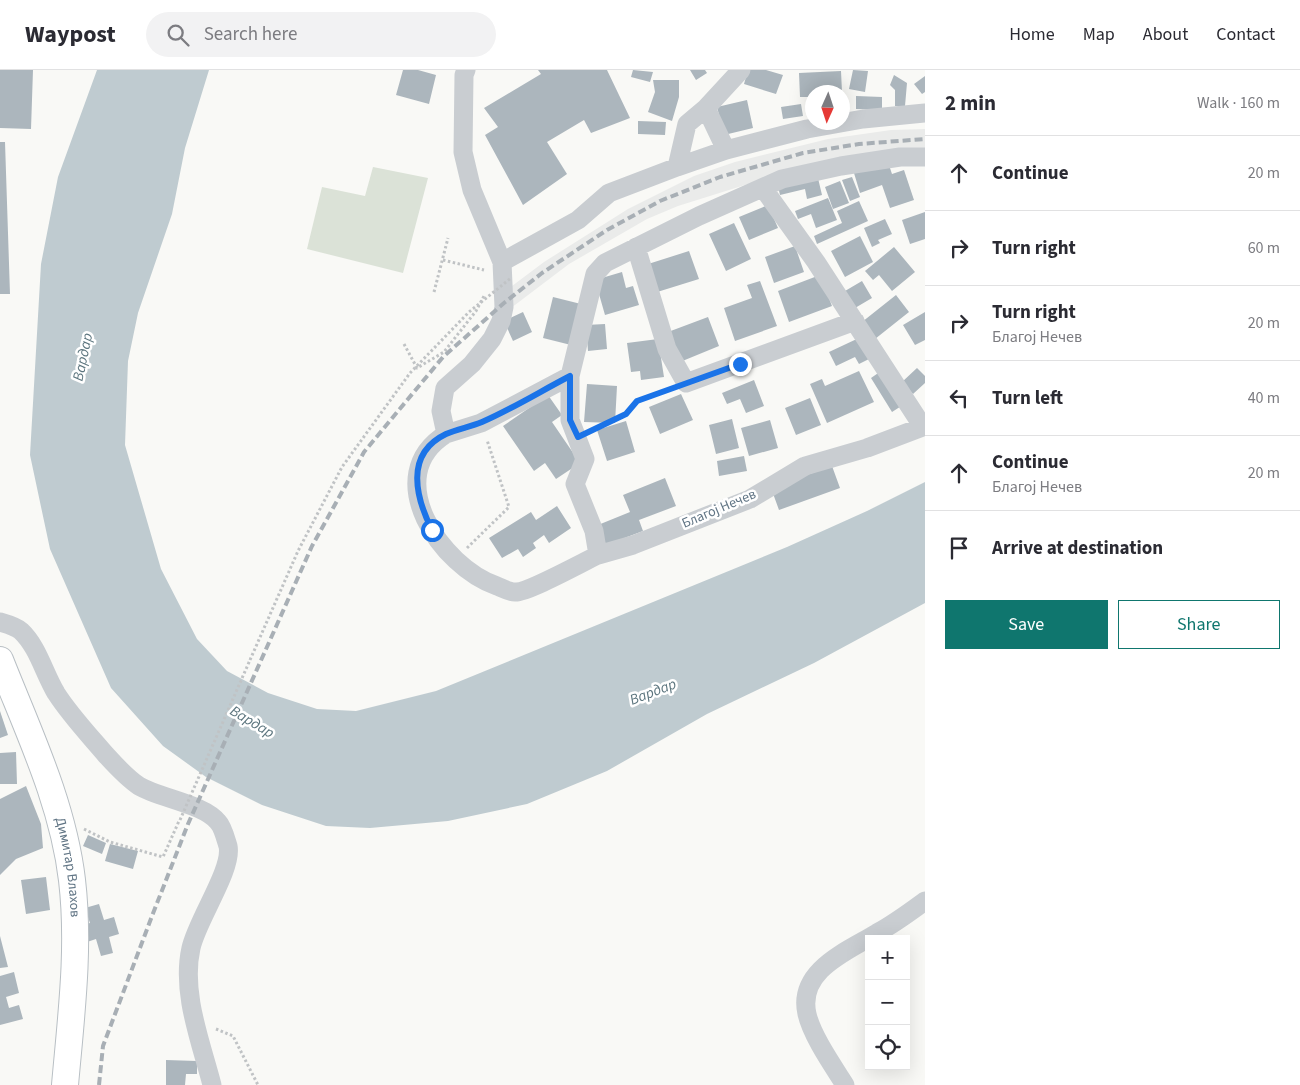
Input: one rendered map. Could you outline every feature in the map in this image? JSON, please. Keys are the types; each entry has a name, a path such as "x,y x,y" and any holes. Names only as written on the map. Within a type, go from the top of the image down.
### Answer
{"main road":[{"name":"Димитар Влахов","path":"0,660 59,816 72,881 75,964 66,1085"}],"street":[{"path":"466,70 464,75 463,152 472,190 506,270 504,307 501,321 492,339 472,364 446,388 441,411 446,434 481,423 570,376"},
{"path":"677,167 687,124 706,108 742,70"},
{"path":"706,108 726,150"},
{"path":"506,270 578,220 609,194 677,167 726,150 807,129 863,119 925,113"},
{"path":"598,555 594,530 575,484 585,459 570,420 570,376 595,274 604,263 782,179 841,166 900,157 925,157"},
{"name":"Благој Нечев","path":"446,434 431,443 418,464 416,486 420,507 443,548 456,560 489,583 515,592 532,588 598,555 633,545 750,499 805,466 867,448 924,427 855,321 763,188"},
{"path":"636,247 667,349 686,383 855,321"},
{"path":"0,622 20,630 29,641 58,695 73,716 118,767 140,786 190,806 218,822 228,848 228,862 201,917 190,950 190,998 194,1020 212,1085"},
{"path":"845,1085 807,1014 808,991 812,982 830,962 878,933 925,901"}],"path":[{"path":"434,292 448,238"},
{"path":"443,260 484,270 506,270"},
{"path":"404,344 417,368 444,352 506,270"},
{"path":"59,816 110,842 163,857 298,551 342,467 410,374 506,270"},
{"path":"578,437 626,414 637,401 686,383"},
{"path":"456,560 509,507 481,423"},
{"path":"194,1020 233,1036 258,1085"}],"shaded area":[{"path":"925,129 925,151 789,171 678,206 647,219 569,264 507,311 500,295 544,262 628,209 694,176 735,162 828,139 891,130"},
{"path":"373,167 428,178 403,273 307,249 322,187 365,196"}],"water":[{"name":"Вардар","path":"97,70 209,70 185,148 172,214 138,313 128,361 125,445 161,569 197,639 227,671 268,693 317,709 356,711 436,691 787,547 867,511 925,482 925,603 814,663 707,714 607,771 527,804 448,821 370,828 326,826 262,805 206,777 163,746 111,688 50,549 30,455 41,264 58,177"}],"building":[{"path":"0,70 33,70 31,129 0,128"},
{"path":"403,70 418,70 436,75 429,104 396,95"},
{"path":"538,70 607,70 630,118 591,133 584,120 547,142 567,174 523,205 485,135 498,127 484,108 541,74"},
{"path":"633,70 653,72 650,82 631,77"},
{"path":"690,70 705,70 707,73 696,80"},
{"path":"748,70 766,70 783,75 776,94 744,84"},
{"path":"853,70 868,71 865,92 850,89"},
{"path":"841,71 842,85 805,85 805,97 800,97 799,73"},
{"path":"894,75 907,83 905,106 895,106 895,90 890,85"},
{"path":"925,76 925,92 922,94 914,84"},
{"path":"653,80 679,80 679,97 672,121 648,112 655,92"},
{"path":"856,96 882,97 882,110 856,109"},
{"path":"747,100 753,128 724,135 717,107"},
{"path":"801,104 803,116 783,119 781,107"},
{"path":"638,121 666,122 665,135 638,134"},
{"path":"0,142 5,142 10,294 0,294"},
{"path":"888,162 892,174 904,170 914,200 890,208 882,185 860,193 854,173"},
{"path":"817,174 822,195 807,199 805,189 780,195 777,182"},
{"path":"852,177 860,197 850,201 842,180"},
{"path":"840,181 849,203 833,209 825,187"},
{"path":"828,198 837,220 816,228 811,214 798,219 795,211"},
{"path":"859,201 868,221 817,244 814,236 842,223 837,211"},
{"path":"768,205 778,228 749,240 739,217"},
{"path":"925,212 925,239 910,244 902,220"},
{"path":"885,219 892,234 878,240 880,243 872,247 864,228"},
{"path":"734,223 751,259 726,271 709,234"},
{"path":"860,236 873,262 845,277 831,251"},
{"path":"795,246 804,272 774,283 765,257"},
{"path":"894,247 915,272 892,291 879,275 873,280 865,271"},
{"path":"689,251 699,279 654,293 645,265"},
{"path":"622,272 626,288 633,286 639,305 605,315 595,280"},
{"path":"820,275 832,306 789,322 778,291"},
{"path":"760,281 777,326 735,341 724,308 752,298 747,285"},
{"path":"862,281 872,298 855,308 845,291"},
{"path":"896,295 909,312 875,339 862,322"},
{"path":"553,297 585,305 575,346 543,338"},
{"path":"523,312 532,332 513,341 504,321"},
{"path":"925,312 925,340 915,345 903,325"},
{"path":"708,317 719,346 680,362 668,332"},
{"path":"605,324 607,349 588,351 586,325"},
{"path":"861,337 871,358 859,364 855,357 836,366 829,352"},
{"path":"658,339 664,377 641,380 640,371 631,372 627,343"},
{"path":"917,368 925,376 925,383 913,394 902,382"},
{"path":"884,369 906,403 892,412 871,378"},
{"path":"859,371 874,402 827,423 810,384 822,379 825,386"},
{"path":"754,380 764,406 746,413 740,399 727,404 722,393"},
{"path":"587,384 617,386 615,423 584,422"},
{"path":"681,394 693,420 660,434 649,407"},
{"path":"548,395 562,415 552,422 580,463 556,479 545,463 534,471 503,426"},
{"path":"810,398 821,425 796,435 785,408"},
{"path":"732,419 739,448 716,454 709,425"},
{"path":"770,420 778,448 749,456 741,428"},
{"path":"626,421 635,452 607,461 597,430"},
{"path":"744,456 747,471 719,476 717,461"},
{"path":"832,466 840,488 779,510 771,488"},
{"path":"665,478 676,506 639,520 643,531 606,545 598,525 630,512 623,495"},
{"path":"557,506 571,528 549,543 544,535 533,543 536,548 523,557 518,549 502,558 489,538 531,512 536,520"},
{"path":"0,711 8,735 0,738"},
{"path":"16,752 17,784 0,784 0,753"},
{"path":"26,786 41,824 43,848 16,859 0,875 0,799"},
{"path":"88,835 106,843 102,854 83,846"},
{"path":"110,844 138,851 133,869 105,861"},
{"path":"46,877 50,910 26,914 21,880"},
{"path":"99,904 104,920 114,917 119,934 109,937 113,953 101,956 96,939 87,942 82,925 90,923 85,908"},
{"path":"0,936 8,967 0,968"},
{"path":"14,972 19,993 6,997 9,1008 19,1005 23,1019 0,1025 0,976"},
{"path":"166,1060 197,1061 197,1074 186,1074 185,1085 166,1085"}],"railway":[{"path":"99,1085 103,1046 188,824 312,546 364,452 443,357 504,303 542,273 607,230 660,201 720,177 803,153 859,144 925,139"}],"route":[{"path":"432,530 420,507 416,486 418,464 431,443 446,434 481,423 570,376 570,420 578,437 626,414 637,401 740,364"}]}
